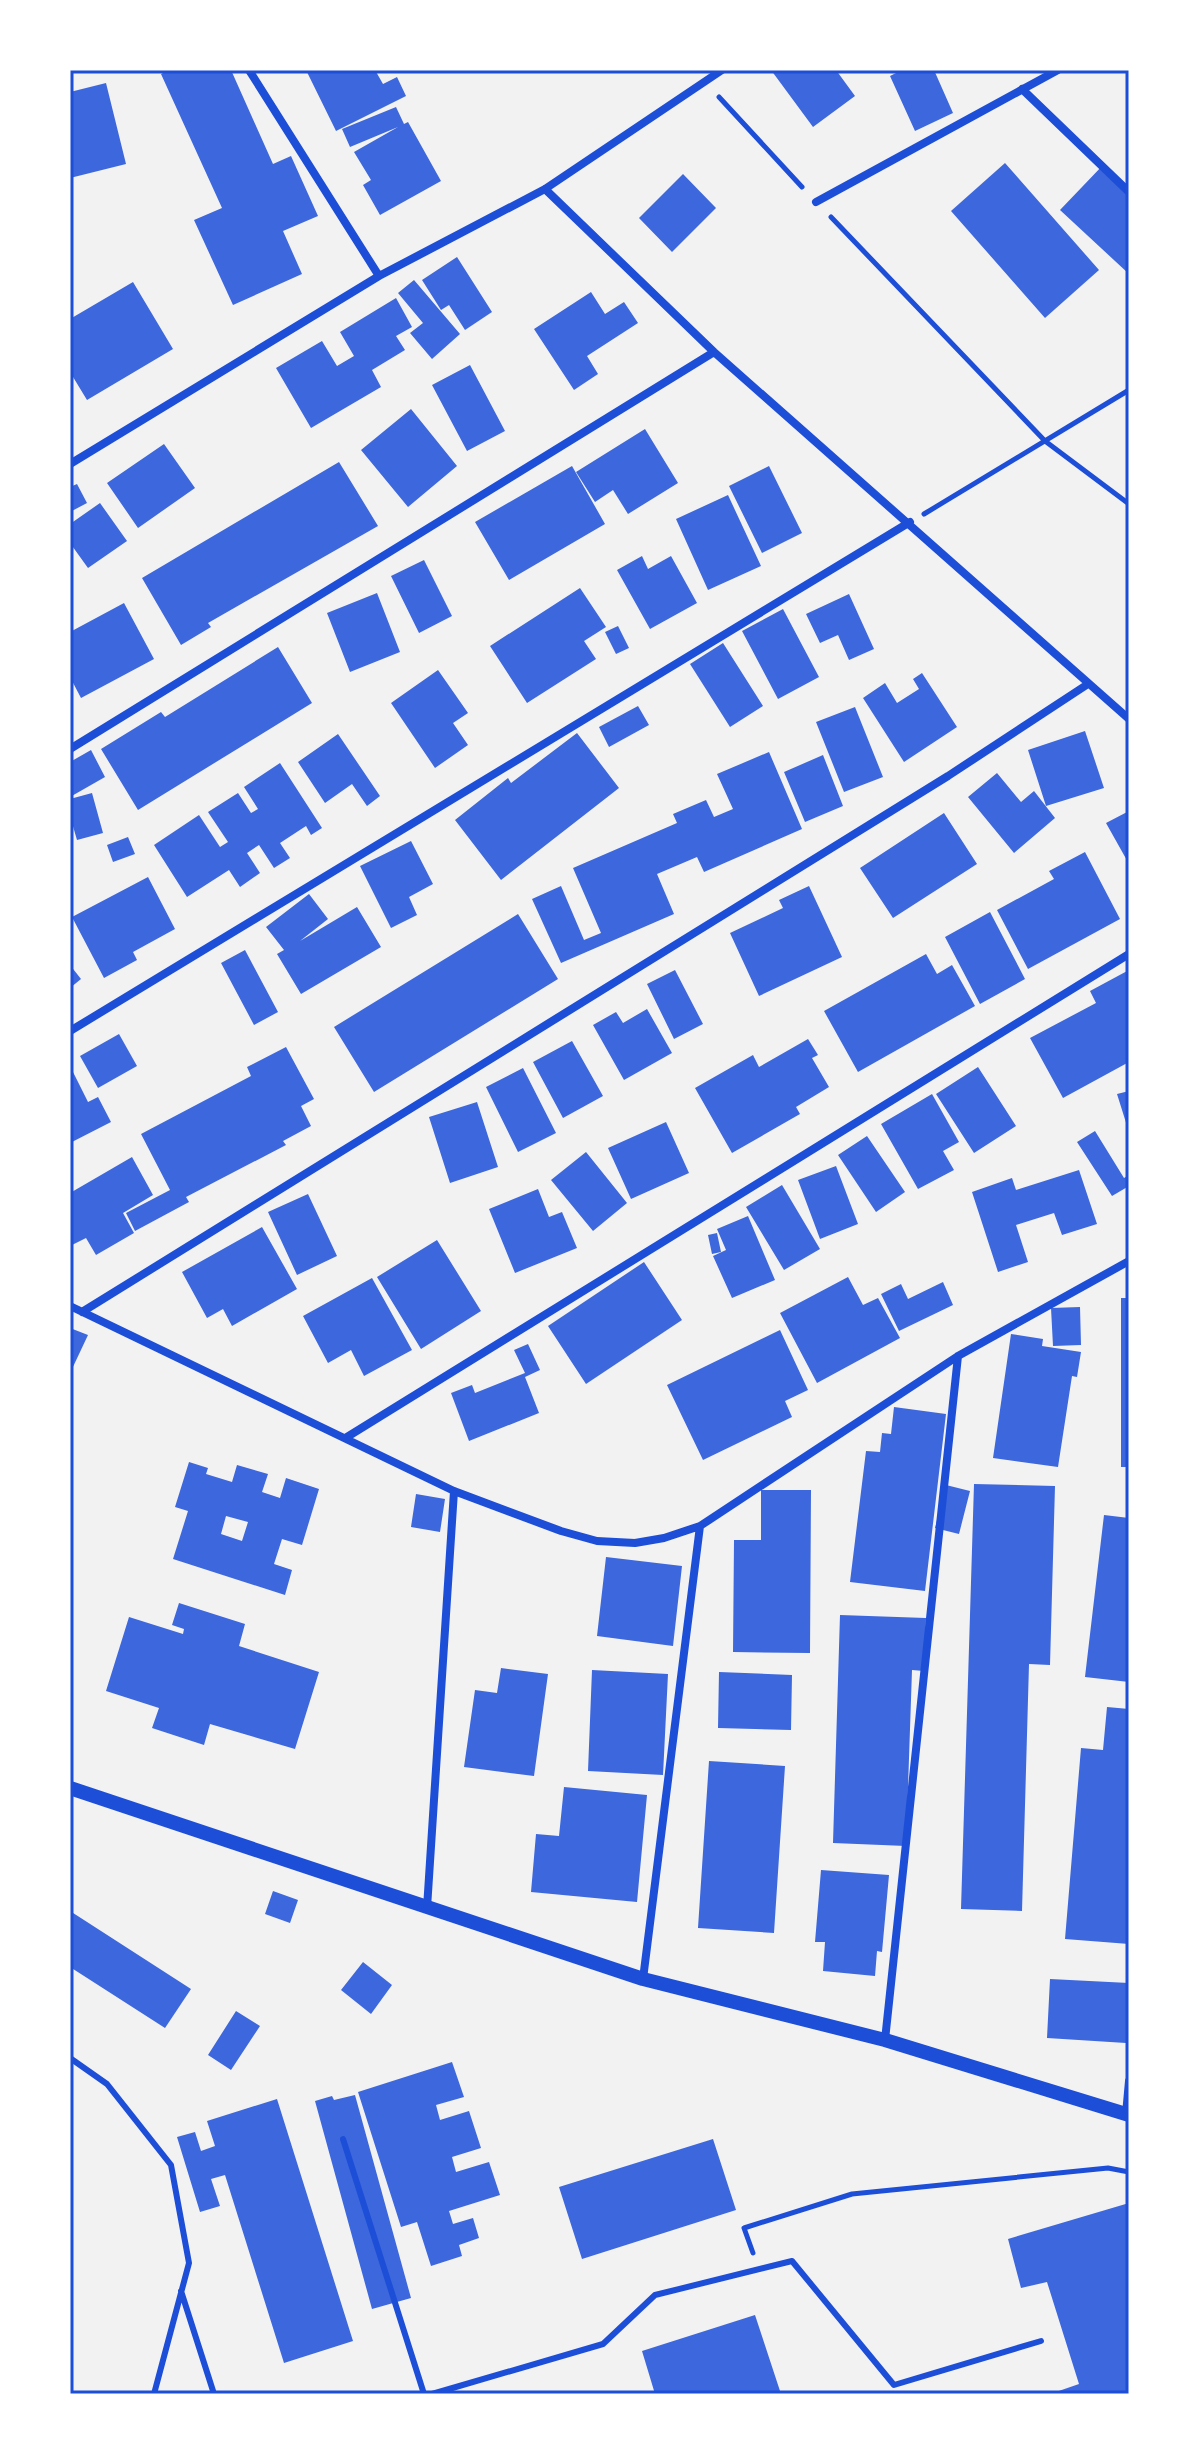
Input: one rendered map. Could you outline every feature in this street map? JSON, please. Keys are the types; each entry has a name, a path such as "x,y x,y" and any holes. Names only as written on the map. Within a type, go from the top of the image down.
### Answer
{"street":[{"path":"249,70 379,276"},
{"path":"70,464 379,276 545,189 722,70"},
{"path":"816,202 1058,70"},
{"path":"1022,89 1129,192"},
{"path":"545,189 714,352 910,522 1129,719"},
{"path":"70,749 714,352"},
{"path":"70,1031 910,522"},
{"path":"82,1312 948,776 1088,684"},
{"path":"347,1437 1129,954"},
{"path":"70,1306 454,1491 561,1531 597,1541 635,1543 664,1538 700,1526 958,1356 1129,1261"},
{"path":"885,2040 958,1356"},
{"path":"427,1908 454,1491"},
{"path":"643,1979 700,1526"},
{"path":"70,1788 643,1979 885,2040 1127,2114 1129,2081"}],"lane":[{"path":"70,2058 107,2084 171,2165 189,2263 154,2394"},
{"path":"343,2139 424,2394"},
{"path":"432,2394 603,2344 655,2295 792,2261 894,2385 1041,2341"},
{"path":"181,2291 214,2394"}],"path":[{"path":"704,82 1045,441 1129,504"},
{"path":"910,522 1129,390"},
{"path":"759,2269 744,2228 852,2194 1108,2168 1129,2172"}],"building":[{"path":"169,70 231,70 273,164 291,156 318,216 283,231 302,274 233,305 194,220 222,208 161,74"},
{"path":"306,70 375,70 383,84 397,77 406,96 336,131"},
{"path":"771,70 836,70 855,96 813,127"},
{"path":"902,70 934,70 953,113 915,131 890,76"},
{"path":"106,83 126,164 70,178 70,92"},
{"path":"396,107 404,124 408,122 441,181 380,215 363,185 371,180 354,152 398,127 350,147 342,129"},
{"path":"1005,163 1099,270 1045,318 951,211"},
{"path":"1104,164 1129,187 1129,274 1060,210"},
{"path":"683,174 716,208 672,252 639,218"},
{"path":"457,257 492,312 465,330 449,305 441,310 422,280"},
{"path":"414,280 460,334 432,359 410,333 423,323 398,293"},
{"path":"133,282 173,349 87,400 70,372 70,319"},
{"path":"591,292 605,314 624,302 638,323 587,356 598,374 574,390 534,329"},
{"path":"396,298 412,327 396,336 405,350 372,370 381,387 311,428 276,368 322,341 337,366 354,356 340,332"},
{"path":"470,365 505,431 467,451 432,385"},
{"path":"411,409 457,466 408,507 361,450"},
{"path":"645,429 678,483 628,514 613,490 595,502 576,472"},
{"path":"164,444 195,488 138,528 107,483"},
{"path":"339,462 378,526 208,623 211,627 181,645 142,578"},
{"path":"572,466 605,524 509,580 475,522"},
{"path":"769,466 802,533 762,553 729,486"},
{"path":"77,484 87,503 70,512 70,487"},
{"path":"728,495 761,566 708,590 676,519"},
{"path":"100,503 127,541 88,568 70,543 70,524"},
{"path":"642,556 648,569 671,556 697,603 650,629 617,570"},
{"path":"424,560 452,616 419,633 391,576"},
{"path":"580,588 606,627 584,641 596,659 527,703 490,646"},
{"path":"377,593 400,652 350,672 327,613"},
{"path":"849,594 874,649 849,660 838,635 820,643 806,614"},
{"path":"124,603 154,659 81,698 70,677 70,632"},
{"path":"783,609 819,677 778,699 742,631"},
{"path":"618,626 629,648 616,654 605,632"},
{"path":"723,643 763,706 730,727 690,664"},
{"path":"278,647 312,703 138,810 101,749 161,712 165,717"},
{"path":"438,670 468,713 453,723 468,745 435,768 391,703"},
{"path":"922,673 957,727 904,762 863,698 885,683 897,703 919,689 913,679"},
{"path":"638,706 649,725 609,747 599,727"},
{"path":"855,707 883,777 844,792 816,722"},
{"path":"1085,731 1104,788 1046,806 1028,750"},
{"path":"577,733 619,788 501,880 455,820 508,778 511,783"},
{"path":"338,734 380,796 367,806 352,784 325,803 298,762"},
{"path":"91,750 105,777 70,797 70,762"},
{"path":"769,752 802,829 704,872 697,857 657,874 674,914 561,963 532,899 561,886 584,940 601,933 573,868 677,823 673,814 706,800 714,817 733,809 717,774"},
{"path":"823,755 843,806 805,822 784,772"},
{"path":"280,763 322,828 311,835 306,826 280,843 290,858 274,868 259,845 247,853 260,873 240,887 229,870 187,897 154,845 199,815 220,847 228,842 208,812 238,793 251,813 258,809 244,787"},
{"path":"997,773 1021,802 1034,791 1055,818 1014,853 968,797"},
{"path":"92,793 103,833 77,840 70,816 70,799"},
{"path":"1129,811 1129,864 1106,823"},
{"path":"944,813 977,864 893,918 860,868"},
{"path":"128,837 135,854 113,862 107,845"},
{"path":"411,841 433,884 409,897 417,915 391,928 360,866"},
{"path":"1085,852 1120,919 1028,969 997,910 1054,879 1049,871"},
{"path":"148,877 175,929 133,952 137,960 104,978 72,917"},
{"path":"809,886 842,957 759,996 730,933 783,908 779,900"},
{"path":"309,894 328,919 300,941 357,907 381,947 301,994 277,954 284,950 266,927"},
{"path":"990,912 1025,979 980,1004 945,937"},
{"path":"518,914 558,979 374,1092 334,1027"},
{"path":"245,950 278,1012 254,1025 221,963"},
{"path":"926,954 937,974 952,965 975,1006 858,1072 824,1011"},
{"path":"70,965 81,979 70,988"},
{"path":"675,970 703,1024 674,1039 647,984"},
{"path":"1129,970 1129,1062 1063,1098 1030,1038 1096,1003 1090,991"},
{"path":"647,1009 672,1053 624,1080 593,1025 616,1012 623,1023"},
{"path":"119,1034 137,1066 98,1088 80,1056"},
{"path":"808,1039 818,1055 812,1058 829,1087 796,1107 800,1114 732,1153 695,1088 753,1055 759,1067"},
{"path":"572,1041 603,1096 563,1118 533,1062"},
{"path":"286,1047 314,1099 301,1106 311,1126 283,1141 286,1145 186,1197 189,1202 135,1231 126,1213 170,1190 141,1134 251,1076 247,1067"},
{"path":"70,1066 88,1102 98,1097 111,1122 70,1143"},
{"path":"978,1067 1016,1126 974,1153 936,1094"},
{"path":"523,1068 556,1133 518,1152 486,1087"},
{"path":"1129,1091 1129,1129 1128,1129 1117,1094"},
{"path":"932,1094 959,1142 943,1151 954,1170 918,1189 881,1124"},
{"path":"477,1102 498,1167 450,1183 429,1117"},
{"path":"666,1122 689,1173 631,1199 608,1148"},
{"path":"1095,1131 1124,1178 1129,1175 1129,1186 1112,1196 1077,1142"},
{"path":"867,1136 905,1192 876,1212 838,1155"},
{"path":"586,1152 627,1203 593,1231 551,1180"},
{"path":"132,1157 153,1195 123,1213 134,1233 96,1255 86,1238 70,1246 70,1193"},
{"path":"836,1166 858,1224 820,1239 798,1180"},
{"path":"1079,1170 1097,1224 1062,1235 1054,1213 1016,1225 1028,1262 998,1272 972,1192 1012,1178 1016,1190"},
{"path":"782,1185 820,1249 784,1270 746,1207"},
{"path":"538,1189 549,1217 562,1212 577,1248 515,1273 489,1209"},
{"path":"308,1194 337,1256 297,1275 268,1212"},
{"path":"748,1216 775,1280 732,1298 713,1256 726,1250 717,1229"},
{"path":"262,1227 297,1289 232,1326 223,1309 207,1318 182,1272"},
{"path":"717,1233 721,1252 712,1254 708,1235"},
{"path":"437,1240 481,1311 421,1349 377,1277"},
{"path":"644,1262 682,1320 586,1384 548,1326"},
{"path":"848,1277 863,1305 878,1298 900,1338 817,1383 780,1313"},
{"path":"372,1278 412,1350 364,1376 351,1350 328,1363 303,1316"},
{"path":"943,1282 953,1305 899,1331 881,1294 901,1284 908,1299"},
{"path":"1121,1298 1129,1298 1129,1467 1121,1467"},
{"path":"1080,1307 1081,1345 1053,1346 1051,1308"},
{"path":"70,1328 88,1335 72,1369 70,1368"},
{"path":"780,1330 808,1390 785,1401 792,1417 703,1460 667,1385"},
{"path":"1011,1334 1043,1339 1042,1346 1081,1352 1077,1377 1072,1376 1058,1467 993,1458"},
{"path":"528,1344 540,1370 525,1377 539,1413 469,1441 451,1393 472,1385 475,1393 525,1373 514,1350"},
{"path":"894,1407 946,1414 925,1591 850,1582 866,1451 880,1452 882,1433 891,1434"},
{"path":"189,1462 208,1468 206,1474 232,1482 237,1465 268,1474 262,1492 280,1498 286,1478 319,1489 302,1545 282,1539 274,1564 292,1570 285,1595 173,1559 188,1511 175,1507","holes":["226,1516 248,1522 242,1541 221,1534"]},
{"path":"974,1484 1055,1486 1050,1665 1029,1664 1022,1911 961,1909"},
{"path":"946,1485 970,1491 959,1534 935,1528"},
{"path":"761,1490 811,1490 810,1653 733,1652 734,1540 761,1540"},
{"path":"416,1494 445,1499 440,1532 411,1527"},
{"path":"1104,1515 1129,1518 1129,1682 1085,1677"},
{"path":"606,1557 682,1566 673,1646 597,1636"},
{"path":"179,1603 245,1624 239,1646 319,1672 295,1749 210,1724 204,1745 152,1728 159,1708 106,1691 129,1617 183,1634 184,1629 172,1625"},
{"path":"840,1615 926,1618 924,1671 912,1670 906,1846 833,1843"},
{"path":"501,1668 548,1674 534,1776 464,1767 475,1690 497,1693"},
{"path":"592,1670 668,1674 663,1775 588,1771"},
{"path":"719,1672 792,1675 791,1730 718,1728"},
{"path":"1107,1707 1129,1709 1129,1944 1065,1939 1081,1748 1103,1750"},
{"path":"709,1761 785,1766 774,1933 698,1928"},
{"path":"564,1787 647,1795 637,1902 531,1892 536,1834 559,1836"},
{"path":"821,1870 889,1875 882,1952 877,1951 875,1976 823,1971 825,1942 815,1942"},
{"path":"273,1891 298,1900 290,1923 265,1914"},
{"path":"70,1911 191,1989 165,2028 70,1967"},
{"path":"363,1962 392,1985 371,2014 341,1990"},
{"path":"1050,1979 1129,1983 1126,2043 1047,2038"},
{"path":"236,2011 260,2026 231,2070 208,2055"},
{"path":"452,2062 464,2097 436,2105 440,2120 469,2111 481,2148 452,2157 456,2172 489,2162 500,2195 449,2211 453,2224 473,2218 479,2238 459,2245 462,2256 431,2266 417,2222 401,2227 358,2092"},
{"path":"355,2095 411,2298 372,2309 315,2101 332,2096 334,2100"},
{"path":"277,2099 353,2341 284,2363 225,2175 211,2179 220,2206 200,2212 177,2137 195,2132 201,2151 215,2146 207,2121"},
{"path":"713,2139 736,2210 582,2259 559,2187"},
{"path":"1129,2203 1129,2394 1050,2394 1079,2384 1047,2282 1021,2288 1008,2239"},
{"path":"755,2315 781,2394 655,2394 642,2351"}]}
